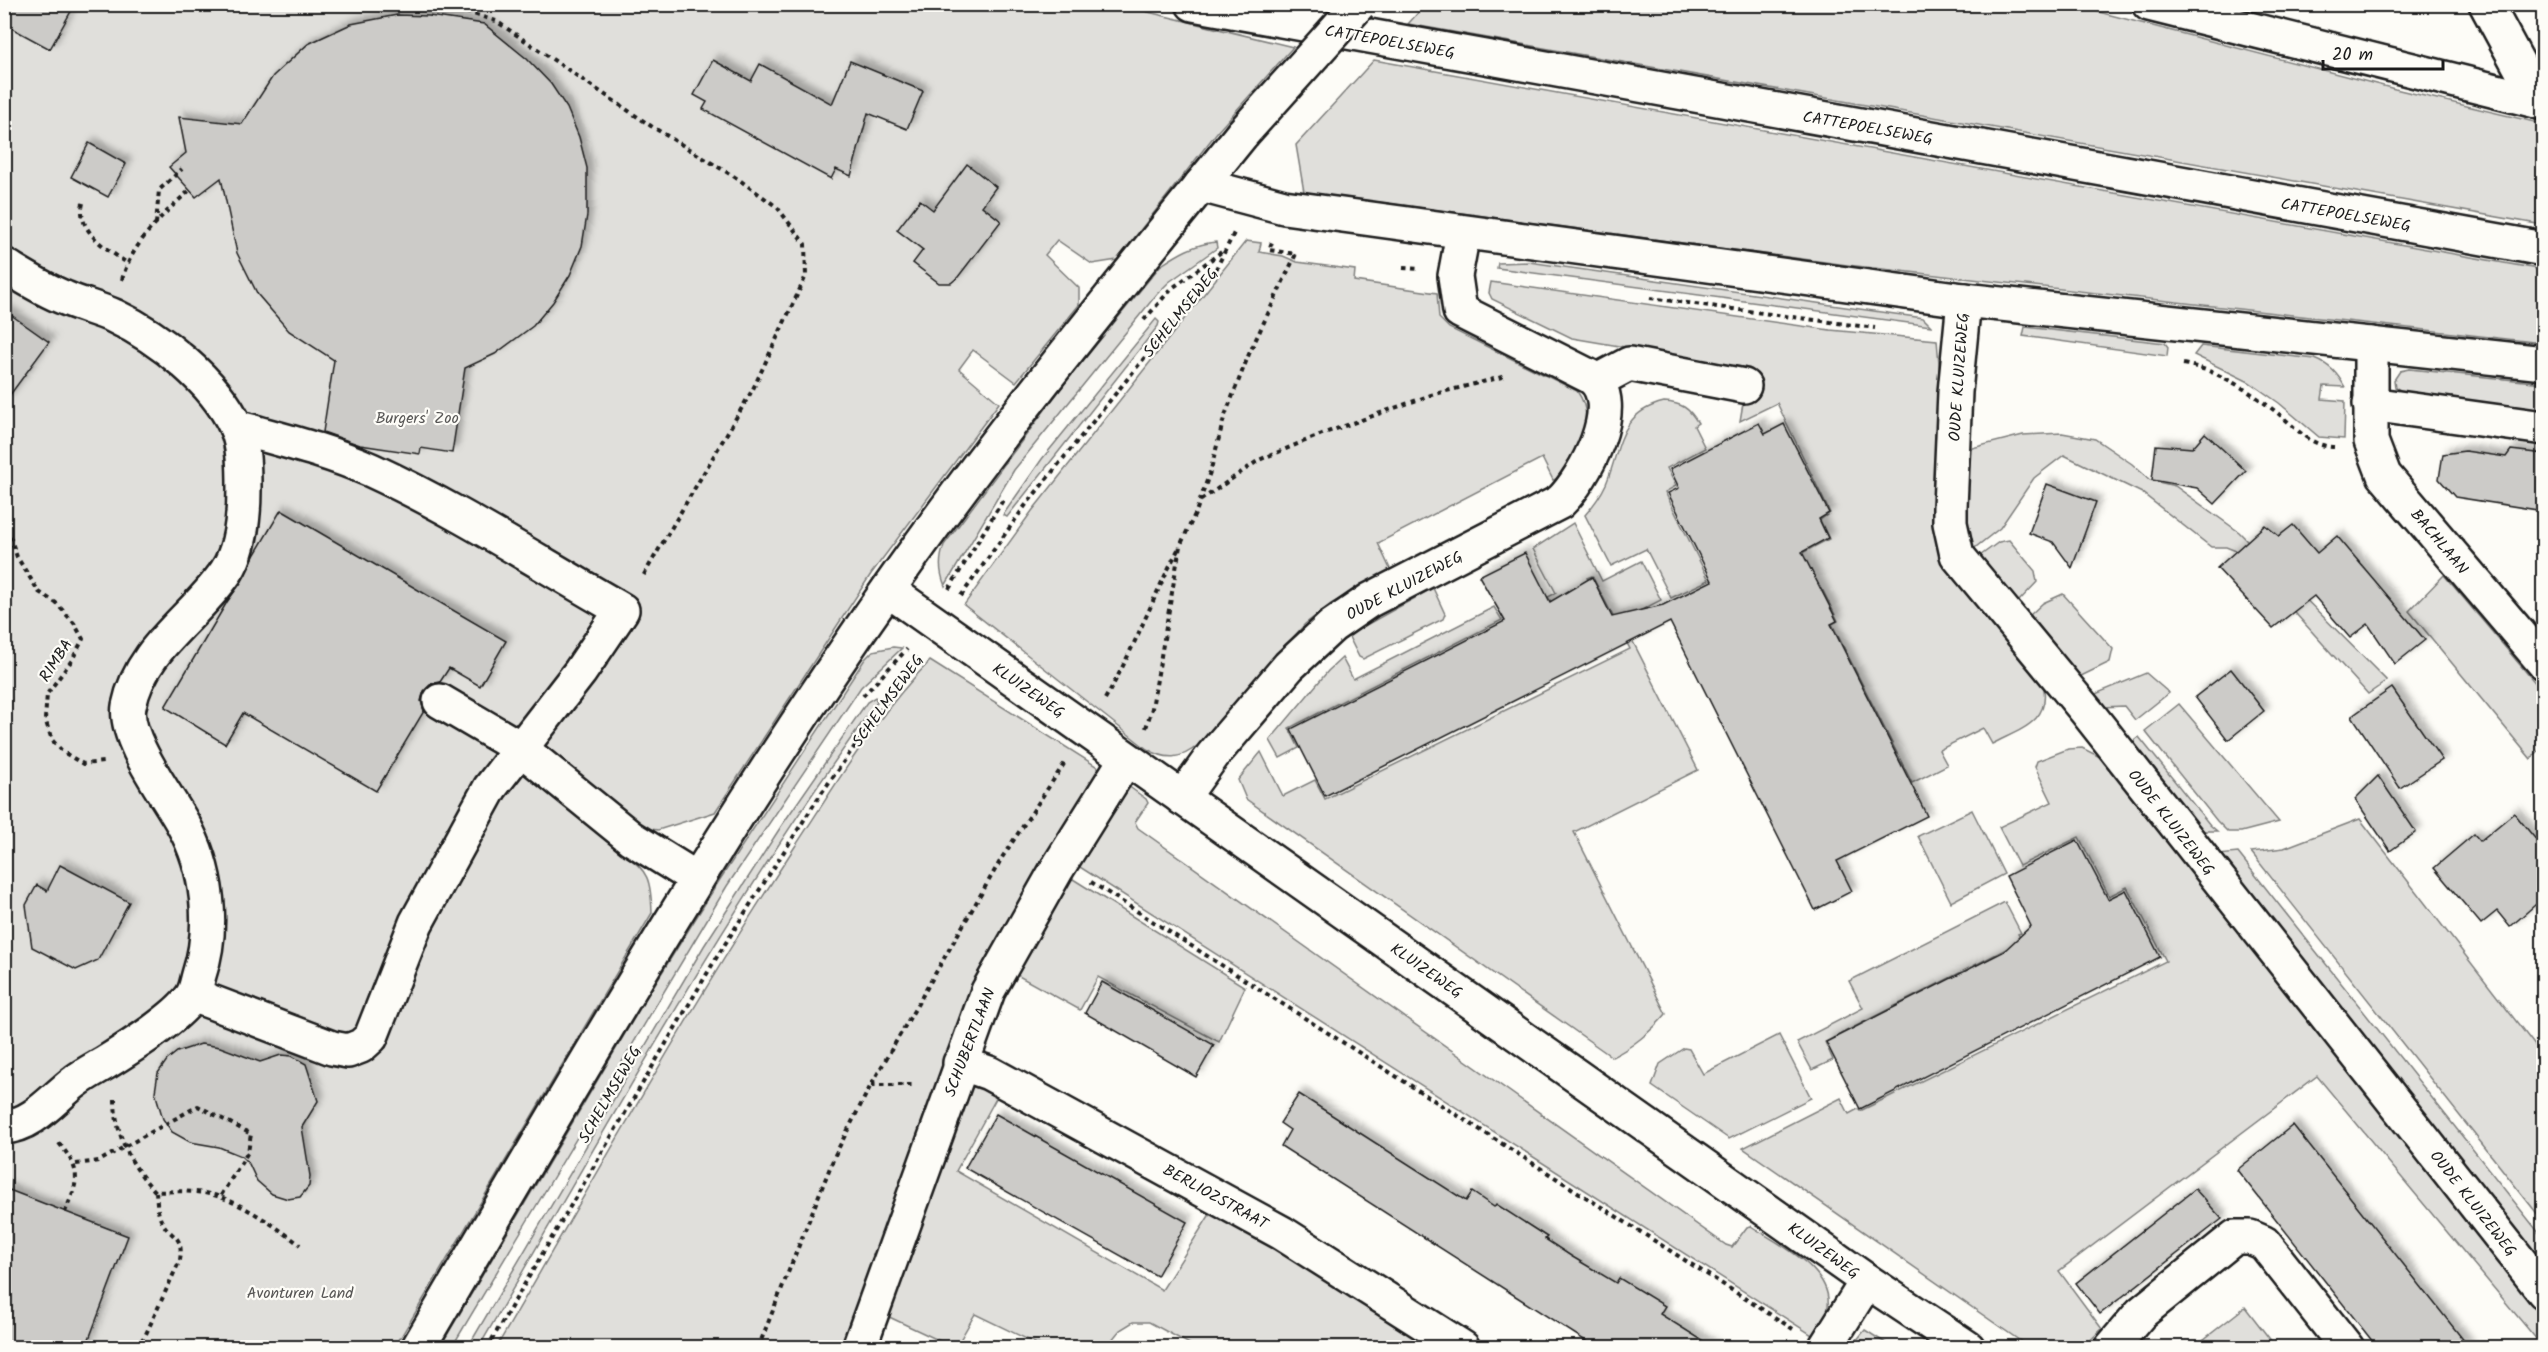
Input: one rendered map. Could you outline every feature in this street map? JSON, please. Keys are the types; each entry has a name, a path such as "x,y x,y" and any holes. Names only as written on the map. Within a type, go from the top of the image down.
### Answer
{"street":[{"name":"CATTEPOELSEWEG","path":"1193,4 2544,249"},
{"path":"418,1347 587,1060 697,879 888,590 980,461 1201,184 1243,133 1359,4"},
{"path":"2149,4 2541,102"},
{"path":"2486,4 2541,102"},
{"path":"1201,184 1284,207 1964,300 2544,363"},
{"path":"1463,233 1456,272 1458,305 1464,314 1597,381 1629,364 1744,386"},
{"path":"4,265 63,297 114,316 176,356 208,386 236,427 244,462 240,538 226,571 151,656 134,684 128,713 143,757 183,824 198,854 204,878 207,913 205,958 193,995 174,1014 120,1054 75,1081 37,1114 4,1127"},
{"name":"OUDE KLUIZEWEG","path":"1964,300 1955,392 1950,507 1950,523 1957,555 2087,712 2544,1292"},
{"path":"2370,344 2370,404 2544,428"},
{"name":"OUDE KLUIZEWEG","path":"1182,798 1213,755 1289,666 1332,626 1370,600 1532,518 1560,502 1570,492 1586,468 1605,412 1606,400 1597,381"},
{"name":"BACHLAAN","path":"2370,404 2373,449 2384,475 2544,663"},
{"path":"193,995 316,1043 348,1051 361,1046 371,1037 416,923 490,788 580,672 622,610 454,511 369,470 318,450 236,427"},
{"name":"KLUIZEWEG","path":"888,590 1867,1281 1968,1347"},
{"path":"440,701 520,748 631,838 697,879"},
{"name":"SCHUBERTLAAN","path":"859,1347 960,1063 1001,964 1061,862 1126,759"},
{"name":"BERLIOZSTRAAT","path":"960,1063 989,1073 1282,1233 1463,1347"},
{"path":"2110,1347 2141,1313 2235,1237 2250,1237 2264,1243 2347,1347"},
{"path":"1813,1341 1867,1281"}],"path":[{"path":"440,4 496,21 651,126 738,179 777,207 805,243 806,276 753,389 622,610"},
{"path":"156,224 159,190 182,169"},
{"path":"114,316 127,263 156,224 190,190"},
{"path":"83,203 83,221 92,236 127,263"},
{"name":"SCHELMSEWEG","path":"487,1347 752,902 934,624 1025,506 1215,269 1227,248 1171,290 1138,327"},
{"path":"758,1347 831,1165 871,1084 1003,856 1121,672 1151,602 1200,501 1224,418 1250,354 1296,254"},
{"path":"1403,268 1456,272"},
{"path":"1638,296 1876,329"},
{"path":"1200,501 1259,460 1431,395 1495,378 1539,374 1547,356"},
{"path":"2179,363 2199,367 2228,380 2277,412 2316,445 2373,449"},
{"name":"SCHELMSEWEG","path":"859,701 908,648 934,624 1008,491"},
{"name":"RIMBA","path":"4,519 17,556 39,592 56,603 74,623 82,639 72,660 47,694 45,719 52,740 63,752 83,764 143,757"},
{"path":"1126,759 1145,730 1152,708 1180,546"},
{"path":"1061,862 1813,1341"},
{"path":"120,1054 115,1086 115,1113 126,1148 142,1178 156,1192 162,1222 177,1235 182,1247 180,1260 145,1336 135,1347"},
{"path":"871,1084 912,1084 949,1093"},
{"path":"76,1164 99,1161 198,1106 251,1134 248,1152 220,1197"},
{"path":"37,1114 76,1164 77,1184 65,1212"},
{"path":"156,1192 179,1191 220,1197 278,1229 300,1245"}],"green space":[{"name":"Burgers' Zoo","path":"1115,4 1293,47 1218,131 1117,260 1092,264 1057,240 1045,255 1079,288 1079,305 1016,382 973,350 959,369 999,403 871,574 715,812 658,830 637,827 622,853 638,865 647,877 652,913 395,1347 5,1347 4,5"},
{"path":"1425,5 2072,5 2395,89 2543,124 2543,225 1408,24"},
{"path":"1374,60 2543,270 2543,343 1847,265 1304,192 1296,145"},
{"path":"1246,241 1261,243 1259,252 1283,256 1297,262 1355,270 1354,281 1437,293 1439,318 1449,328 1577,391 1586,414 1585,426 1571,459 1556,479 1553,480 1542,458 1378,543 1391,571 1331,604 1305,624 1198,745 1186,754 1167,757 1147,749 964,605 1032,511"},
{"path":"1216,242 1217,248 1169,282 1157,294 1014,470 945,586 940,566 944,545 1065,383 1160,266 1193,247"},
{"path":"1529,262 1923,318 1931,326 1497,268 1498,263"},
{"path":"1491,282 1830,330 1937,340 1939,364 1936,506 1946,568 2043,683 2045,696 2043,707 2038,715 2023,728 1992,744 1983,728 1939,750 1947,765 1912,783 1832,624 1838,621 1823,591 1816,593 1798,555 1829,539 1820,520 1830,513 1777,403 1740,421 1749,368 1572,338 1492,299 1489,293"},
{"path":"1156,319 1159,322 1158,326 1007,517 1003,515 1042,459"},
{"path":"2025,327 2165,343 2168,347 2167,356 2023,336"},
{"path":"2201,346 2315,359 2325,364 2345,387 2324,386 2322,399 2345,401 2344,439 2319,437 2279,403 2249,382 2194,355"},
{"path":"2409,369 2543,383 2543,413 2403,392 2395,387 2394,380 2400,371"},
{"path":"1664,402 1680,405 1691,414 1698,423 1694,426 1705,448 1667,468 1676,486 1665,492 1709,580 1671,598 1646,549 1611,566 1585,515 1606,484 1629,423 1649,407"},
{"path":"2062,433 2095,439 2132,464 2150,480 2175,486 2239,532 2387,681 2368,694 2241,553 2226,547 2211,547 2142,493 2064,455 2034,478 2000,528 1972,550 1966,536 1968,449 2023,435"},
{"path":"1573,523 1602,581 1641,561 1661,600 1622,620 1698,770 1574,832 1666,1014 1641,1038 1612,1057 1246,799 1238,780 1261,752 1283,796 1315,780 1325,799 1630,649 1592,576 1587,578 1591,585 1553,605 1548,597 1556,593 1533,549"},
{"path":"2009,540 2035,571 2037,582 2018,602 1977,558 1999,542"},
{"path":"2444,575 2543,692 2543,746 2531,759 2409,611"},
{"path":"1433,588 1445,614 1443,619 1363,659 1359,657 1348,635"},
{"path":"2063,594 2113,649 2110,662 2079,677 2030,615 2043,603"},
{"path":"1494,607 1502,620 1289,728 1299,748 1280,758 1270,740 1328,671 1342,658 1353,679"},
{"path":"893,647 902,648 861,687 727,886 452,1347 440,1347 646,998 719,881 865,659 873,651"},
{"path":"930,661 1107,773 992,961 986,959 847,1347 496,1348 642,1096 755,909 874,727"},
{"path":"2146,673 2169,693 2135,720 2124,706 2102,707 2093,695"},
{"path":"875,697 877,702 822,779 719,938 621,1101 479,1347 468,1347 704,946 782,825 867,702"},
{"path":"2179,704 2279,822 2241,832 2228,832 2217,821 2145,731"},
{"path":"2139,737 2217,831 2200,831 2131,743"},
{"path":"2082,748 2100,757 2543,1317 2543,1347 2317,1076 2059,1271 2102,1329 2083,1347 2029,1347 1743,1148 1841,1098 1849,1114 1858,1109 1860,1111 2166,961 2127,887 2109,896 2079,837 2019,866 1999,827 2052,802 2035,767 2037,761 2068,749"},
{"path":"1124,783 1148,803 1135,822 1138,828 1726,1245 1732,1247 1747,1227 1751,1226 1805,1262 1825,1286 1828,1300 1826,1316 1815,1337 1072,862"},
{"path":"1972,810 2004,874 1951,902 1918,836"},
{"path":"2360,819 2543,1056 2543,1221 2251,852 2284,848"},
{"path":"2238,853 2543,1238 2543,1268 2218,855"},
{"path":"1065,874 1245,987 1219,1042 1098,977 1080,1010 1008,970"},
{"path":"2005,902 2021,933 2018,934 2022,941 1825,1042 1833,1060 1812,1070 1797,1042 1863,1008 1849,981"},
{"path":"1779,1035 1811,1098 1729,1139 1652,1086 1660,1064 1684,1048 1689,1049 1703,1074"},
{"path":"971,1082 999,1093 956,1171 1162,1290 1212,1211 1275,1247 1435,1347 1195,1347 1149,1322 1133,1322 1120,1330 1106,1347 1043,1347 975,1314 956,1347 953,1347 885,1315"},
{"path":"2245,1307 2276,1347 2194,1347"},
{"path":"1865,1330 1892,1347 1851,1347"}],"building":[{"path":"4,4 75,4 50,49 4,24"},
{"path":"397,15 429,16 484,24 527,59 551,84 567,108 579,137 587,168 587,215 582,246 570,275 553,302 533,326 495,354 465,368 452,453 421,448 420,454 360,445 323,432 334,360 289,331 258,295 237,253 221,178 196,197 169,167 186,153 179,117 242,124 273,76 308,44 351,24"},
{"path":"713,60 751,81 760,64 832,104 850,61 923,91 907,129 868,113 851,176 836,169 831,179 703,109 707,102 694,95"},
{"path":"89,143 126,164 108,197 71,177"},
{"path":"967,164 996,187 982,206 1001,221 958,277 951,283 939,283 913,263 923,250 897,230 920,200 933,210"},
{"path":"4,310 49,342 4,403"},
{"path":"1759,423 1765,434 1784,424 1829,513 1819,519 1828,538 1802,552 1837,621 1831,624 1927,816 1837,861 1852,891 1815,910 1670,622 1325,796 1291,729 1505,621 1479,576 1525,553 1550,602 1592,577 1612,617 1663,605 1712,581 1668,493 1679,488 1670,469"},
{"path":"2205,433 2246,471 2215,504 2197,488 2152,480 2156,445 2192,448"},
{"path":"2511,450 2544,454 2544,511 2455,497 2439,479 2443,454 2465,451 2506,457"},
{"path":"2047,484 2096,502 2072,568 2053,542 2029,533"},
{"path":"281,510 506,641 480,686 449,668 440,682 431,684 424,691 421,701 424,711 376,791 243,713 225,744 165,707 227,602 242,581"},
{"path":"2265,525 2279,536 2293,525 2317,553 2337,536 2425,640 2395,664 2368,624 2350,638 2314,596 2273,628 2217,568"},
{"path":"2231,669 2264,711 2228,740 2195,697"},
{"path":"2392,688 2442,760 2400,788 2352,716"},
{"path":"2378,776 2416,832 2390,851 2355,799"},
{"path":"2514,813 2543,848 2543,898 2510,927 2497,911 2481,924 2434,868 2474,834 2480,841"},
{"path":"2077,840 2108,899 2126,890 2160,957 1860,1109 1826,1042 2003,952 2031,926 2006,876"},
{"path":"60,865 129,902 98,960 76,970 32,947 26,905 37,885 47,891"},
{"path":"1102,982 1214,1045 1196,1077 1085,1013"},
{"path":"201,1044 220,1047 260,1062 281,1055 292,1056 306,1064 318,1101 302,1127 310,1176 309,1186 300,1197 288,1199 272,1194 257,1181 249,1164 241,1156 219,1147 190,1142 172,1132 163,1119 155,1092 158,1073 167,1060 177,1052"},
{"path":"1299,1094 1466,1201 1472,1192 1494,1207 1496,1204 1547,1237 1545,1239 1571,1256 1616,1283 1619,1278 1665,1306 1660,1314 1713,1347 1595,1347 1281,1146 1290,1130 1280,1123"},
{"path":"996,1114 1187,1222 1157,1276 965,1168"},
{"path":"2293,1125 2469,1347 2377,1347 2237,1170"},
{"path":"4,1188 128,1236 86,1347 4,1347"},
{"path":"2195,1189 2222,1219 2100,1314 2076,1283"}],"park label":[{"name":"Avonturen Land","path":"300,1292"}]}
